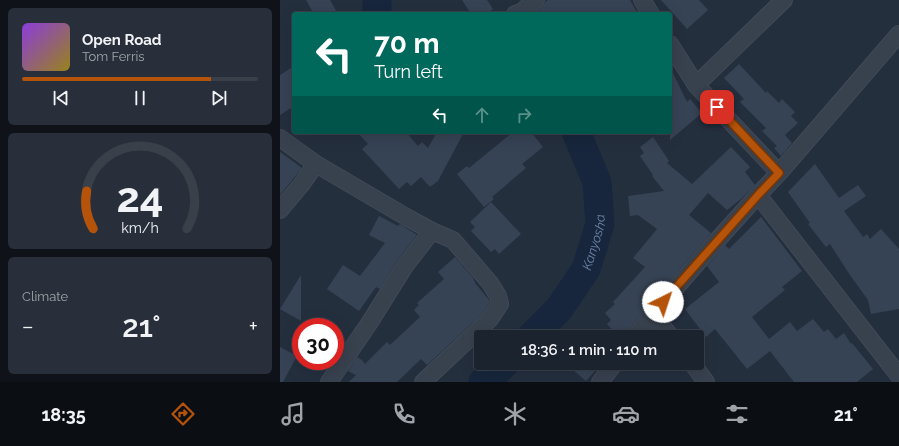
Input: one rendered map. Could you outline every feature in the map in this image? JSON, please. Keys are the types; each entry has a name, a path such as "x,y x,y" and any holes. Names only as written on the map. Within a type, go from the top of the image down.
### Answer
{"street":[{"path":"521,12 536,0"},
{"path":"642,0 650,12"},
{"path":"696,85 784,0"},
{"path":"640,330 758,195 897,43"},
{"path":"672,47 696,85 779,173"},
{"path":"280,138 316,164 408,218 453,240 490,283 498,296 500,304 490,319 423,382"},
{"path":"280,210 316,164"},
{"path":"758,195 899,376"},
{"path":"329,382 370,322 405,266 432,231"},
{"path":"653,314 666,330"},
{"path":"600,382 609,370"},
{"path":"697,370 706,382"}],"building":[{"path":"306,0 330,0 337,12 313,12"},
{"path":"462,0 487,0 493,9 489,12 470,12"},
{"path":"548,0 630,0 637,12 536,12"},
{"path":"661,0 699,0 708,10 687,29"},
{"path":"739,64 766,93 767,91 779,103 782,99 795,112 791,116 798,123 785,135 792,143 781,156 774,148 777,146 762,131 766,128 740,102 744,99 724,78"},
{"path":"292,67 292,107 280,115 280,75"},
{"path":"672,71 687,102 690,99 702,113 670,140 670,134 672,134"},
{"path":"359,134 408,134 418,146 422,142 428,148 436,134 463,134 438,181 430,187 421,177 411,186 407,182 399,189 362,149 368,144"},
{"path":"511,134 533,134 543,147 522,164 526,168 492,197 494,199 484,207 457,174 467,166 469,168"},
{"path":"653,137 669,161 667,163 692,184 731,147 750,167 745,172 755,185 727,210 708,193 689,215 711,233 629,330 612,330 607,324 611,320 605,313 615,304 613,302 645,267 633,258 657,229 638,215 630,216 628,196 664,191 652,176 653,175 640,156 644,153 640,147"},
{"path":"280,152 302,168 280,195"},
{"path":"815,164 839,198 858,185 866,196 844,211 863,237 867,234 870,239 881,229 899,249 899,309 871,314 868,300 830,244 826,247 808,224 810,223 788,192"},
{"path":"491,202 521,234 499,254 495,249 491,252 471,231 475,227 470,222"},
{"path":"379,216 398,226 400,224 417,235 397,261 380,289 376,287 359,311 327,289 343,265 360,276 385,243 369,235"},
{"path":"761,217 802,271 782,287 785,290 752,317 769,339 790,322 797,331 813,319 824,332 828,329 836,339 844,333 851,344 852,343 873,369 857,382 794,382 770,351 747,369 715,329 706,337 704,330 701,330 685,309 719,282 707,266 725,245 729,249"},
{"path":"455,257 474,279 475,283 490,302 483,313 427,365 421,359 397,382 349,382 356,375 348,371 357,357 365,364 387,342 390,345 420,317 414,310 419,305 417,303 444,279 438,272"},
{"path":"301,275 301,318 296,318 280,309"},
{"path":"280,347 292,353 292,365 283,382 280,382"},
{"path":"573,370 596,370 586,381"}],"waterway":[{"name":"Kanyosha","path":"377,0 377,12"},
{"name":"Kanyosha","path":"538,330 559,309 586,269 600,224 597,182 577,134"},
{"name":"Kanyosha","path":"483,382 498,370"}],"route":[{"path":"663,302 779,173 717,107"}]}
